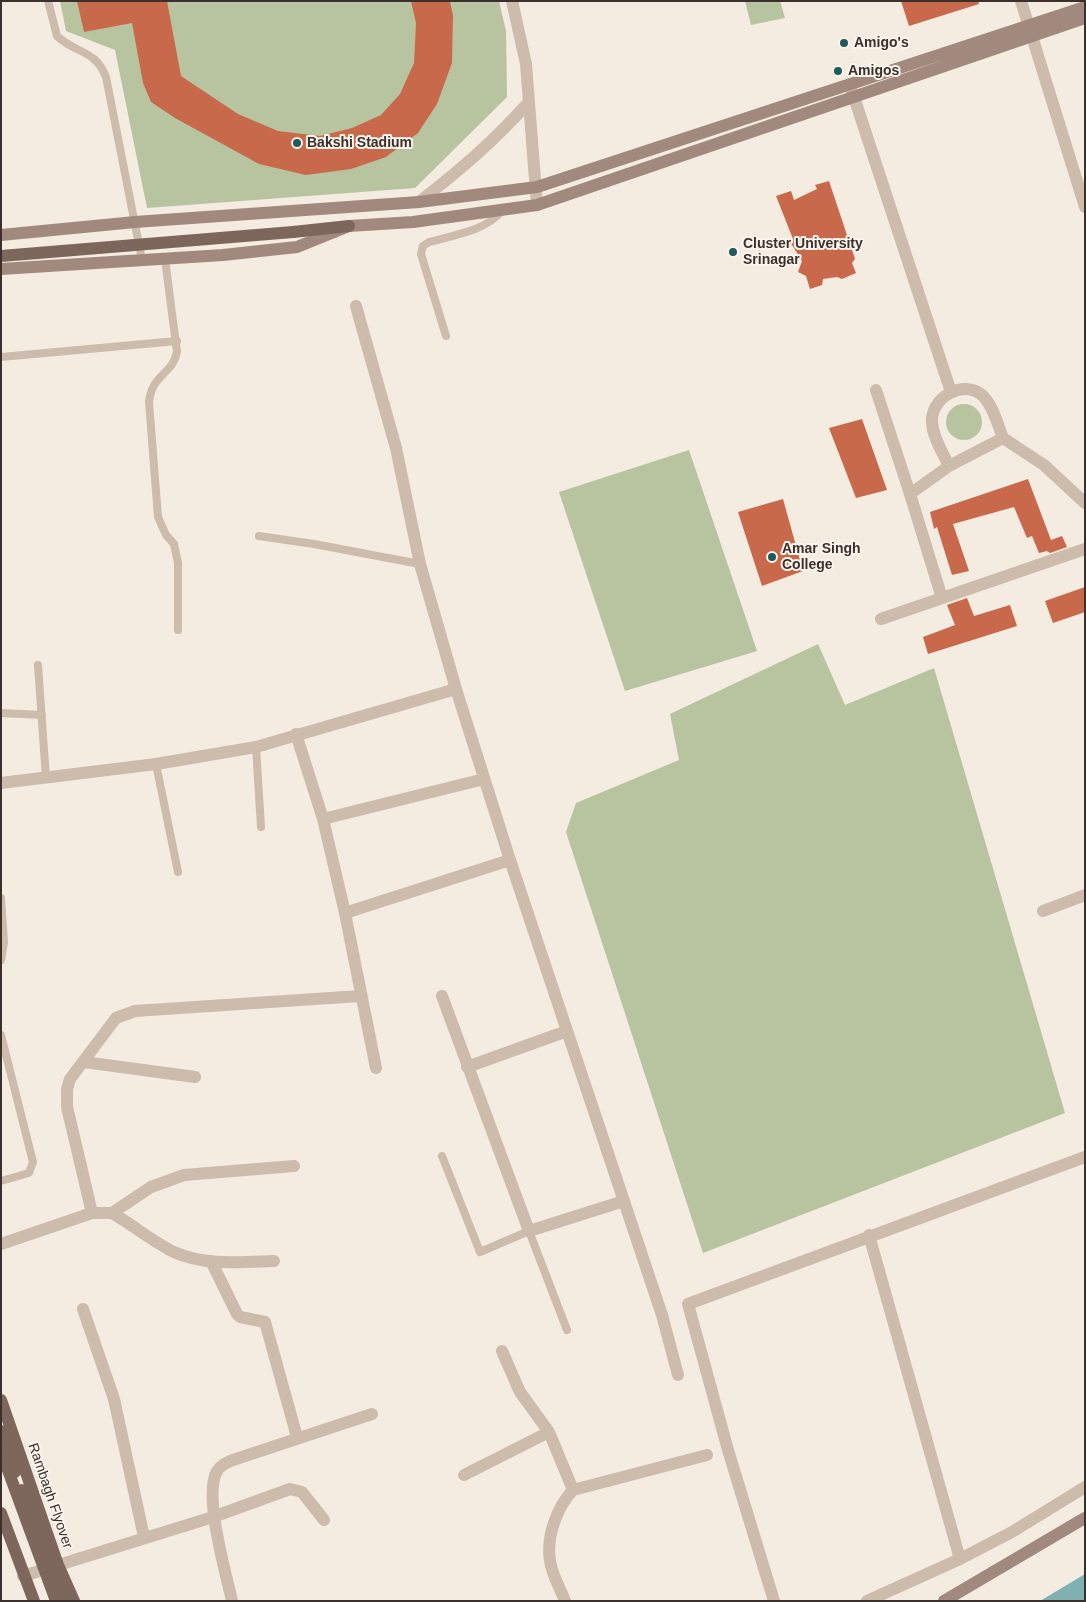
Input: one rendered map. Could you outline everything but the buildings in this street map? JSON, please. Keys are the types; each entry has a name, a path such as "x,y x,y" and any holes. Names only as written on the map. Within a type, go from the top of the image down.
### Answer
{"main road":[{"path":"1,256 349,226"},
{"name":"Rambagh Flyover","path":"1,1400 58,1566 74,1601"},
{"path":"1,1431 65,1601"},
{"path":"1,1451 56,1601"},
{"path":"1,1513 34,1601"}],"street":[{"path":"512,1 526,64 537,205"},
{"path":"1021,1 1085,207"},
{"path":"1,269 297,247 349,226 413,222 537,205 852,91 1030,30 1085,6"},
{"path":"1030,30 1085,18"},
{"path":"1,235 136,222 419,202 537,187 852,91"},
{"path":"852,91 951,392"},
{"path":"419,202 471,162 496,139 528,103"},
{"path":"356,306 396,448 420,564 456,689 510,860 662,1315 678,1375"},
{"path":"876,390 942,598"},
{"path":"949,466 934,435 932,417 938,402 951,392 968,390 982,396 987,401 1003,438 1044,465 1085,503"},
{"path":"910,494 949,466 1003,438"},
{"path":"881,619 1085,549"},
{"path":"1,782 156,764 256,747 456,689"},
{"path":"296,734 323,819 345,913 360,996 376,1068"},
{"path":"323,819 484,779"},
{"path":"345,913 510,860"},
{"path":"1043,911 1085,895"},
{"path":"92,1213 66,1098 70,1079 109,1025 124,1013 360,996"},
{"path":"442,996 529,1231 624,1201"},
{"path":"467,1066 567,1031"},
{"path":"84,1062 195,1077"},
{"path":"774,1601 728,1450 688,1304 1085,1157"},
{"path":"112,1213 151,1187 184,1174 294,1166"},
{"path":"1,1244 92,1213 112,1213 175,1252 211,1261 274,1261"},
{"path":"869,1236 960,1560"},
{"path":"211,1261 236,1314 240,1317 265,1322 297,1437"},
{"path":"83,1309 114,1399 144,1537"},
{"path":"502,1351 520,1392 549,1432 573,1490"},
{"path":"232,1601 213,1517 216,1473 222,1465 297,1437 372,1414"},
{"path":"464,1476 549,1432"},
{"path":"566,1601 550,1561 550,1547 557,1511 573,1490 707,1455"},
{"path":"867,1601 960,1560 1012,1532 1085,1487"},
{"path":"24,1576 213,1517 290,1489 297,1489 309,1499 324,1520"},
{"path":"944,1601 1085,1518"}],"lane":[{"path":"48,1 57,36 92,55 103,69 136,222 142,260"},
{"path":"446,336 421,254 423,246 430,242 491,223 502,211"},
{"path":"165,258 177,341 176,362 155,382 150,391 149,402 158,517 166,536 174,544 178,563 178,630"},
{"path":"1,358 177,341"},
{"path":"259,536 314,544 420,564"},
{"path":"38,665 46,778"},
{"path":"1,713 42,715"},
{"path":"256,747 261,827"},
{"path":"156,764 178,872"},
{"path":"1,898 4,942 1,960"},
{"path":"1,1035 33,1162 29,1173 1,1181"},
{"path":"442,1156 480,1252 529,1231 567,1330"}],"green space":[{"name":"Bakshi Stadium","path":"60,1 499,1 506,31 507,97 415,188 147,208 115,50 66,31"},
{"path":"745,1 780,1 785,18 751,25"},
{"path":"964,404 976,410 982,422 976,434 964,440 952,434 946,422 952,410"},
{"path":"689,450 757,651 625,691 559,492"},
{"path":"818,644 845,705 934,668 1065,1113 703,1253 566,832 576,803 679,760 670,714"}],"water":[{"path":"1085,1574 1085,1601 1040,1601"}],"place":[{"name":"Amigo's","path":"844,43"},
{"name":"Amigos","path":"838,71"},
{"name":"Bakshi Stadium","path":"297,143"},
{"name":"Cluster University Srinagar","path":"733,252"},
{"name":"Amar Singh College","path":"772,557"}]}
